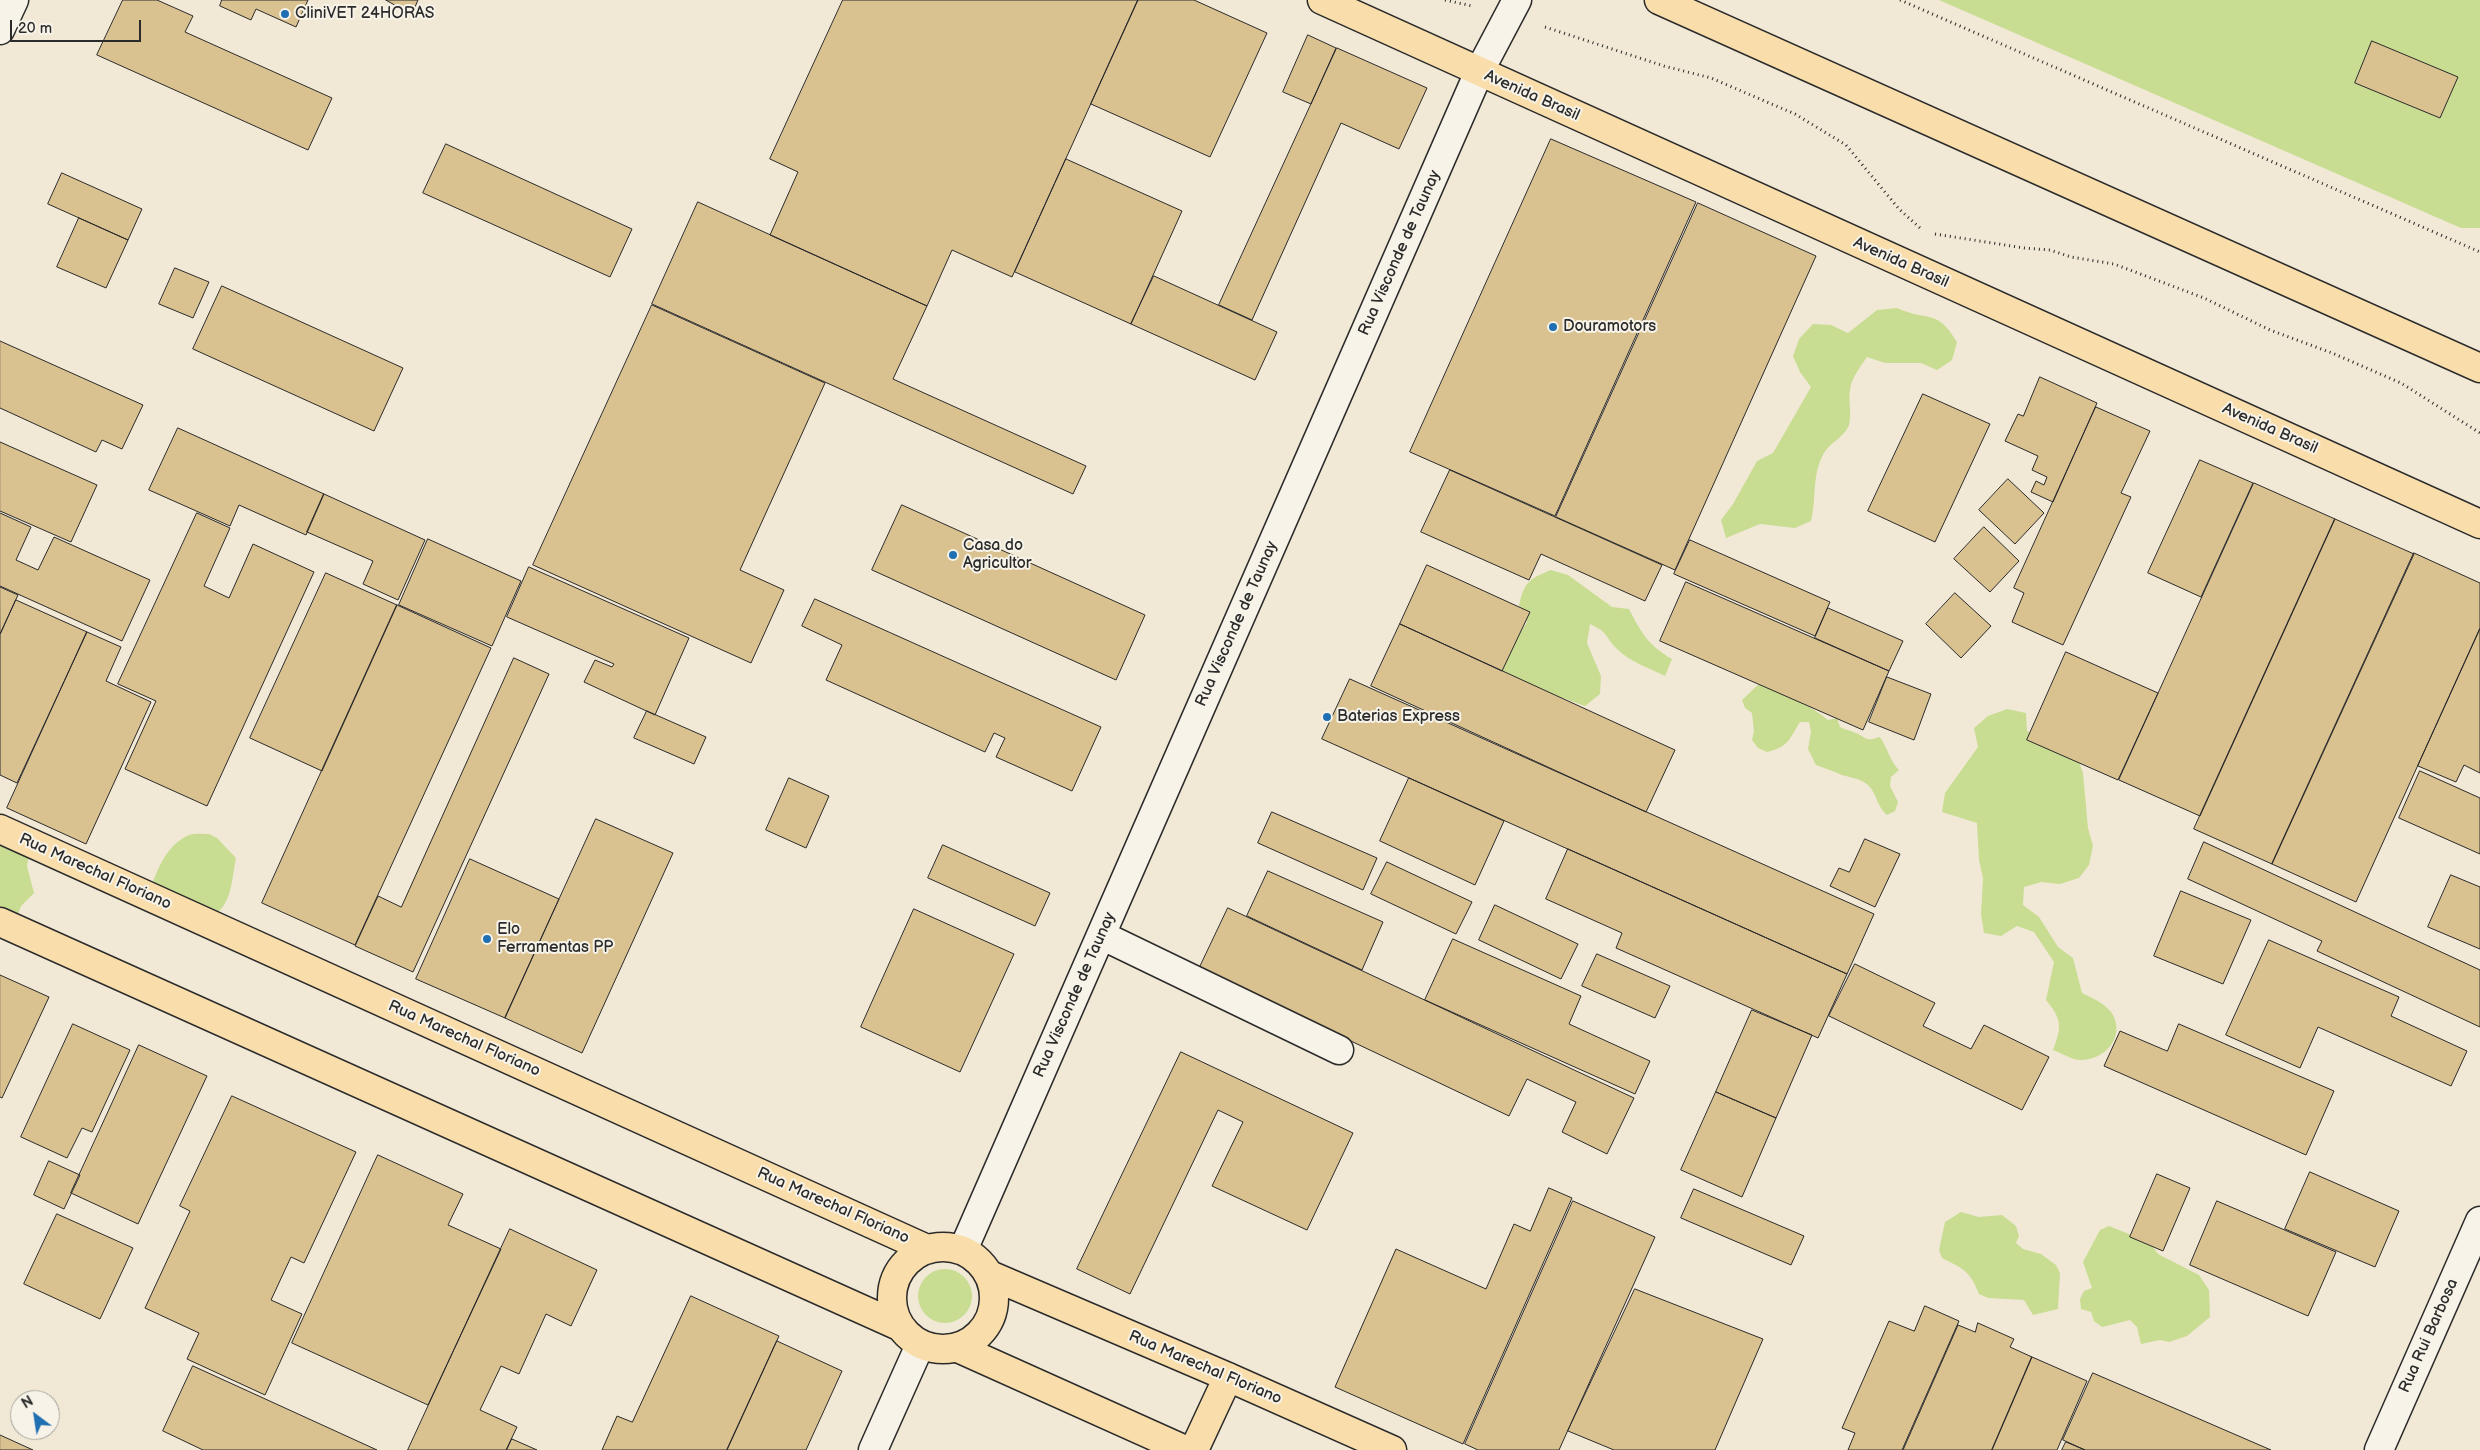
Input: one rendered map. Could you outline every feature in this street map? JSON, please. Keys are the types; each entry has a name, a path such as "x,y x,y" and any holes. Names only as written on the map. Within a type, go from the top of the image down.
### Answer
{"main road":[{"name":"Avenida Brasil","path":"1322,0 2480,524"},
{"path":"1659,0 2480,368"},
{"name":"Rua Marechal Floriano","path":"0,829 927,1249"},
{"path":"0,922 899,1326 920,1345 946,1350 958,1348 978,1337 991,1319 995,1297 990,1275"},
{"name":"Rua Marechal Floriano","path":"899,1326 892,1304 894,1281 907,1261 927,1249 951,1247 963,1250 984,1264 990,1275 1392,1450"},
{"path":"958,1348 1185,1450"},
{"path":"1194,1450 1228,1377"}],"street":[{"path":"0,30 14,0"},
{"name":"Rua Visconde de Taunay","path":"963,1250 1478,72 1513,8"},
{"path":"1101,935 1339,1050"},
{"name":"Rua Rui Barbosa","path":"2379,1450 2480,1221"},
{"path":"873,1450 920,1345"}],"path":[{"path":"1445,0 1513,8 1664,66 1711,78 1795,114 1846,146 1899,209 1924,232"},
{"path":"1900,0 2480,252"},
{"path":"1932,233 2024,248 2050,250 2071,257 2114,264 2204,298 2270,330 2332,353 2401,383 2480,433"}],"green space":[{"path":"1939,0 2480,0 2480,228 2461,228"},
{"path":"1897,308 1937,320 1944,324 1957,342 1952,360 1937,370 1921,363 1885,363 1867,357 1852,381 1849,425 1821,458 1816,476 1811,521 1795,528 1760,524 1726,538 1721,520 1733,504 1757,461 1773,453 1811,387 1800,372 1793,356 1799,339 1813,324 1831,325 1848,333 1877,310"},
{"path":"1551,570 1568,575 1612,607 1629,609 1651,644 1672,659 1665,676 1626,657 1616,648 1604,632 1590,624 1587,643 1601,676 1600,694 1585,706 1526,685 1508,682 1499,666 1527,622 1519,606 1523,592 1529,582"},
{"path":"1761,682 1804,704 1828,720 1837,718 1842,728 1867,739 1880,737 1899,770 1891,777 1890,786 1898,802 1895,811 1887,815 1871,789 1865,783 1816,765 1808,749 1811,731 1809,722 1800,722 1788,742 1780,748 1767,752 1758,748 1752,740 1754,731 1752,713 1745,708 1742,700"},
{"path":"2007,709 2026,713 2027,731 2077,756 2083,773 2088,828 2093,846 2089,865 2079,878 2060,884 2041,882 2024,887 2023,905 2039,917 2058,947 2073,958 2082,993 2095,999 2113,1015 2116,1024 2114,1040 2097,1057 2079,1060 2053,1050 2059,1024 2058,1018 2046,1000 2054,962 2034,932 2017,926 2001,936 1984,933 1981,914 1983,878 1979,860 1977,823 1942,812 1945,793 1978,747 1974,728 1988,716"},
{"path":"0,825 30,848 27,866 34,893 21,906 15,923 0,937"},
{"path":"209,834 217,838 236,858 228,898 219,911 213,915 151,888 164,857 181,839 189,835"},
{"path":"1961,1212 1979,1217 2002,1215 2016,1226 2019,1236 2016,1243 2023,1249 2041,1254 2056,1265 2060,1273 2058,1309 2033,1315 2024,1300 1988,1298 1979,1294 1969,1275 1956,1265 1942,1258 1939,1250 1945,1222"},
{"path":"2109,1226 2153,1247 2158,1254 2199,1275 2209,1290 2210,1317 2187,1336 2169,1342 2160,1340 2141,1344 2137,1327 2130,1320 2102,1327 2094,1321 2091,1312 2081,1309 2080,1299 2084,1291 2092,1288 2083,1262 2100,1230"},
{"path":"945,1269 955,1271 964,1277 970,1286 972,1296 970,1306 964,1315 955,1321 945,1323 935,1321 926,1315 920,1306 918,1296 920,1286 926,1277 935,1271"}],"building":[{"path":"123,0 157,0 193,16 185,32 332,98 308,150 97,55"},
{"name":"CliniVET 24HORAS","path":"222,0 308,0 296,27 256,9 251,20 220,6"},
{"path":"386,0 418,0 412,14"},
{"path":"843,0 1138,0 1012,277 952,250 927,306 770,235 798,172 770,159"},
{"path":"1138,0 1194,0 1267,33 1210,157 1091,104"},
{"path":"1308,35 1336,48 1311,104 1283,92"},
{"path":"2372,41 2458,77 2440,118 2355,83"},
{"path":"1337,48 1427,88 1399,149 1341,123 1252,320 1219,305"},
{"name":"Douramotors","path":"1551,139 1696,202 1555,516 1410,452"},
{"path":"446,144 632,229 610,277 423,193"},
{"path":"1066,159 1182,211 1131,324 1015,272"},
{"path":"62,173 142,209 128,240 48,204"},
{"path":"698,202 927,306 893,379 1086,466 1073,494 652,304"},
{"path":"1698,203 1816,256 1675,570 1556,517"},
{"path":"79,218 128,240 106,288 57,267"},
{"path":"175,268 209,282 193,318 159,304"},
{"path":"1154,276 1277,332 1255,380 1131,324"},
{"path":"222,286 403,368 374,431 193,349"},
{"path":"652,305 825,383 740,570 784,590 751,663 533,565"},
{"path":"0,341 143,405 122,449 102,440 96,452 0,408"},
{"path":"2040,377 2097,403 2053,502 2031,492 2036,481 2044,485 2047,477 2032,470 2038,456 2005,441 2018,414 2023,416"},
{"path":"1923,394 1990,424 1935,542 1868,511"},
{"path":"2096,407 2150,431 2121,493 2131,497 2063,645 2012,622 2024,593 2014,588"},
{"path":"178,428 324,494 306,535 239,505 230,526 149,490"},
{"path":"0,442 97,485 71,542 0,511"},
{"path":"2200,460 2253,483 2201,597 2148,573"},
{"path":"1450,470 1662,565 1645,601 1541,554 1529,580 1421,532"},
{"path":"2008,479 2044,513 2015,544 1979,510"},
{"path":"2254,483 2335,519 2200,816 2119,780"},
{"path":"324,494 425,540 398,600 363,584 373,561 307,532"},
{"path":"902,505 1145,615 1116,680 872,570"},
{"path":"0,513 31,527 16,560 38,570 54,537 150,580 122,641 0,586"},
{"path":"197,513 230,528 204,586 229,598 253,544 314,572 207,806 125,769 156,701 118,684"},
{"path":"2335,519 2414,554 2272,864 2194,829"},
{"path":"1984,527 2019,561 1990,592 1954,559"},
{"path":"428,539 521,581 492,646 399,605"},
{"path":"1690,540 1830,602 1815,636 1674,574"},
{"path":"2414,553 2480,583 2480,628 2356,902 2272,864"},
{"path":"1427,565 1530,612 1502,671 1400,624"},
{"path":"529,567 689,638 655,715 584,682 595,660 612,667 614,664 507,617"},
{"path":"326,573 397,605 322,771 250,738"},
{"path":"1686,582 1889,671 1863,730 1660,641"},
{"path":"0,587 18,595 0,634"},
{"path":"1955,593 1991,626 1961,658 1926,624"},
{"path":"815,599 1101,727 1072,791 996,757 1005,738 994,733 985,752 826,680 842,645 802,626"},
{"path":"16,600 87,632 17,783 0,775 0,635"},
{"path":"397,605 491,648 355,945 262,903"},
{"path":"1828,608 1903,641 1889,671 1815,638"},
{"path":"1400,624 1675,750 1646,812 1371,686"},
{"path":"2480,629 2480,773 2464,765 2456,782 2418,766"},
{"path":"87,632 121,647 106,681 151,702 86,844 7,808"},
{"path":"2066,652 2158,693 2118,780 2027,740"},
{"path":"514,658 549,674 413,972 355,946 378,896 401,907"},
{"path":"1887,677 1931,694 1914,740 1869,722"},
{"path":"1350,679 1874,914 1847,974 1322,739"},
{"path":"647,711 706,737 694,764 634,738"},
{"path":"2420,771 2480,798 2480,854 2399,818"},
{"path":"789,778 829,796 806,848 766,830"},
{"path":"1409,778 1504,821 1475,885 1380,841"},
{"path":"1272,812 1377,858 1363,890 1258,843"},
{"path":"596,819 673,853 582,1053 505,1018"},
{"path":"1865,839 1900,854 1875,907 1830,886 1839,868 1849,872"},
{"path":"2204,842 2480,970 2480,1027 2317,951 2322,941 2188,879"},
{"path":"943,845 1050,893 1035,926 928,878"},
{"path":"1568,849 1847,974 1818,1038 1616,948 1622,933 1546,899"},
{"name":"Elo Ferramentas PP","path":"470,859 559,899 505,1018 416,979"},
{"path":"1387,862 1472,902 1456,934 1371,894"},
{"path":"1268,871 1383,922 1362,970 1247,916"},
{"path":"2451,875 2480,887 2480,949 2428,927"},
{"path":"2181,891 2251,920 2223,984 2154,956"},
{"path":"1495,905 1578,944 1561,979 1479,940"},
{"path":"1228,908 1634,1098 1607,1154 1562,1132 1576,1102 1527,1079 1509,1116 1199,969"},
{"path":"914,909 1014,954 960,1072 861,1027"},
{"path":"1453,939 1581,996 1569,1024 1650,1061 1635,1094 1425,1000"},
{"path":"2269,940 2399,997 2391,1016 2467,1051 2451,1086 2318,1027 2300,1068 2226,1035"},
{"path":"1597,954 1670,986 1655,1018 1582,986"},
{"path":"1855,964 1935,1003 1923,1026 1971,1049 1984,1025 2049,1057 2022,1110 1829,1016"},
{"path":"0,975 49,997 2,1098 0,1097"},
{"path":"1752,1010 1812,1035 1776,1118 1716,1092"},
{"path":"73,1024 130,1050 92,1132 82,1128 67,1158 21,1137"},
{"path":"2179,1024 2334,1091 2306,1155 2104,1066 2120,1031 2167,1051"},
{"path":"139,1045 207,1076 138,1224 71,1193"},
{"path":"1181,1052 1353,1133 1307,1230 1212,1186 1243,1122 1218,1110 1130,1294 1077,1269"},
{"path":"1716,1092 1776,1118 1742,1197 1681,1170"},
{"path":"232,1096 356,1152 304,1263 291,1257 271,1300 302,1314 265,1395 187,1359 199,1333 145,1308 190,1211 180,1206"},
{"path":"378,1155 463,1194 448,1225 501,1249 428,1405 292,1343"},
{"path":"49,1161 80,1175 64,1209 34,1195"},
{"path":"2310,1172 2399,1211 2375,1267 2285,1229"},
{"path":"2157,1174 2190,1188 2163,1251 2130,1237"},
{"path":"1549,1188 1572,1198 1463,1444 1335,1387 1396,1249 1486,1289 1514,1224 1530,1231"},
{"path":"1694,1189 1804,1236 1791,1265 1681,1218"},
{"path":"1573,1201 1655,1237 1559,1450 1478,1450 1465,1444"},
{"path":"2217,1201 2336,1252 2308,1316 2190,1265"},
{"path":"57,1214 133,1248 100,1319 24,1284"},
{"path":"510,1229 597,1270 571,1326 546,1314 519,1374 501,1366 480,1410 517,1427 506,1450 408,1450"},
{"path":"1635,1289 1763,1339 1715,1450 1614,1450 1568,1431"},
{"path":"691,1296 779,1336 727,1450 602,1450 617,1416 632,1422"},
{"path":"1925,1306 1959,1321 1902,1450 1848,1450 1855,1433 1842,1428 1889,1321 1914,1331"},
{"path":"1978,1323 2014,1339 2010,1347 2032,1357 1992,1450 1903,1450 1958,1325 1975,1332"},
{"path":"777,1341 842,1371 806,1450 727,1450"},
{"path":"2032,1357 2087,1381 2057,1450 1992,1450"},
{"path":"193,1366 377,1450 203,1450 163,1431"},
{"path":"2093,1373 2271,1450 2085,1450 2063,1440"},
{"path":"0,1435 33,1450 0,1450"},
{"path":"512,1439 537,1450 507,1450"},
{"path":"2066,1442 2085,1450 2062,1450"}],"place":[{"name":"CliniVET 24HORAS","path":"285,14"},
{"name":"Douramotors","path":"1553,327"},
{"name":"Casa do Agricultor","path":"953,555"},
{"name":"Baterias Express","path":"1327,717"},
{"name":"Elo Ferramentas PP","path":"487,939"}]}
